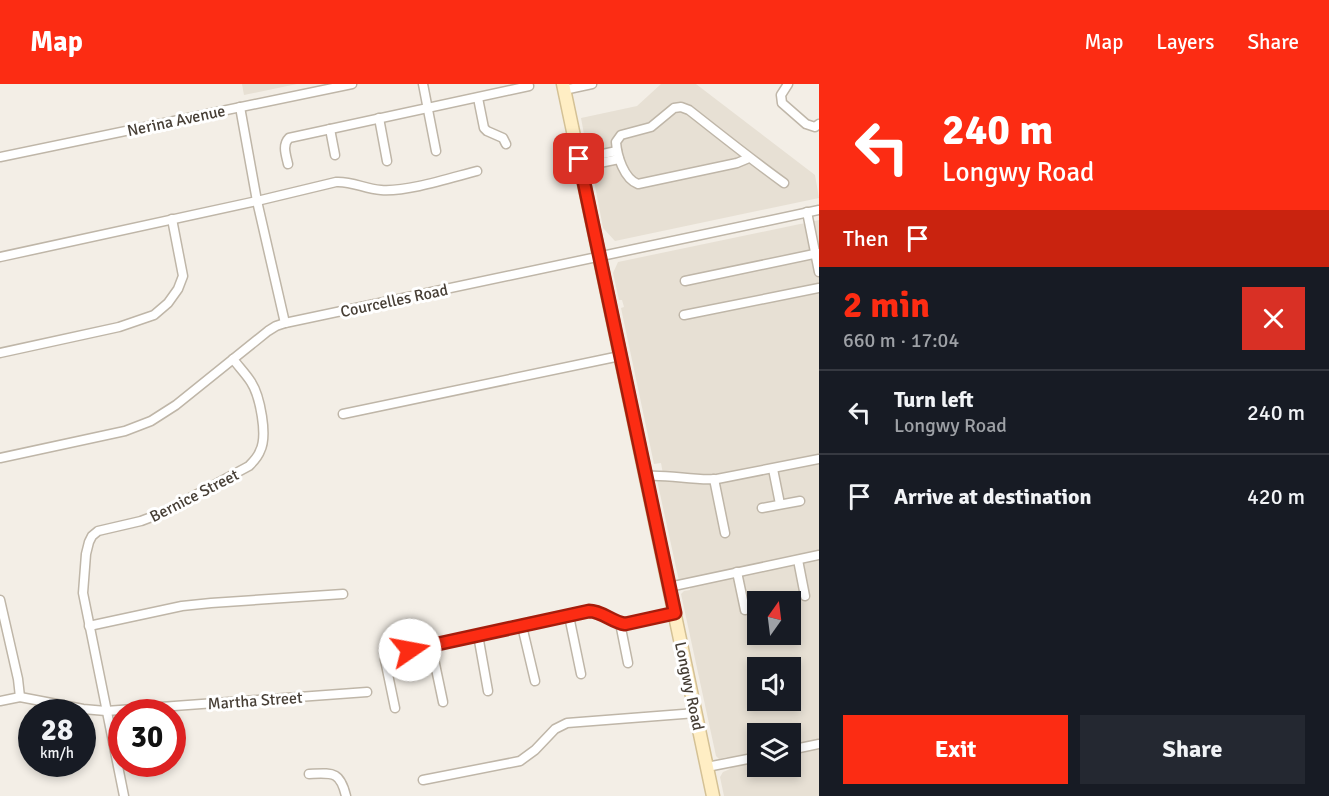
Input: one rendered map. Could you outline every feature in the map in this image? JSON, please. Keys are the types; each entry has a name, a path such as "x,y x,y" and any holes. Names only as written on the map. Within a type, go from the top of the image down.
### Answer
{"street":[{"name":"Nerina Avenue","path":"0,157 351,84"},
{"path":"423,84 436,151"},
{"path":"563,87 592,84"},
{"path":"788,84 781,95 782,103 806,124 815,126 819,124"},
{"path":"288,164 285,146 289,138 529,86"},
{"name":"Longwy Road","path":"563,87 713,796"},
{"path":"478,98 484,128 503,138 506,144"},
{"path":"240,107 257,201 285,322"},
{"path":"749,158 737,163 641,184 631,181 618,155 616,142 621,135 651,127 677,107 690,110 784,183"},
{"path":"379,118 387,161"},
{"path":"330,129 336,155"},
{"path":"579,163 618,155"},
{"path":"0,257 336,182 389,190 477,171"},
{"name":"Courcelles Road","path":"0,458 124,431 151,421 176,405 268,331 285,322 819,210"},
{"path":"807,212 819,272"},
{"path":"0,352 119,327 154,315 168,303 178,289 183,276 172,219"},
{"path":"685,280 817,253"},
{"path":"684,315 819,288"},
{"path":"343,414 620,356"},
{"name":"Bernice Street","path":"124,796 83,593 86,554 92,536 98,531 141,522 162,513 249,466 261,450 264,427 254,388 233,360"},
{"path":"645,476 714,479 819,459"},
{"path":"772,469 780,504"},
{"path":"714,479 725,533"},
{"path":"762,508 800,501"},
{"path":"669,587 819,555"},
{"path":"798,560 804,596"},
{"path":"737,572 745,610"},
{"path":"89,626 182,606 343,594"},
{"path":"0,600 20,697"},
{"path":"395,708 385,660 390,654 596,611 620,623 629,624 675,613"},
{"path":"569,616 581,674"},
{"path":"620,623 628,663"},
{"path":"522,626 535,681"},
{"path":"478,635 488,691"},
{"path":"431,645 442,702"},
{"name":"Martha Street","path":"0,701 20,697 106,711 367,692"},
{"path":"423,780 520,761 535,750 555,729 567,723 696,713"},
{"path":"801,748 819,744"},
{"path":"707,768 747,759"},
{"path":"309,774 335,775 341,780 346,796"}],"shaded area":[{"path":"242,84 297,84 244,95"},
{"path":"661,84 696,84 815,175 819,198 615,241 603,228 593,175 594,166 590,147 586,145 581,118 637,106"},
{"path":"819,220 819,796 724,796 720,777 723,772 730,769 727,757 719,759 716,756 681,594 690,590 690,587 688,581 679,581 657,480 664,480 661,463 654,464 621,308 624,307 622,300 619,300 613,273 618,262"}],"route":[{"path":"410,650 589,611 598,612 622,624 675,613 579,159"}]}
